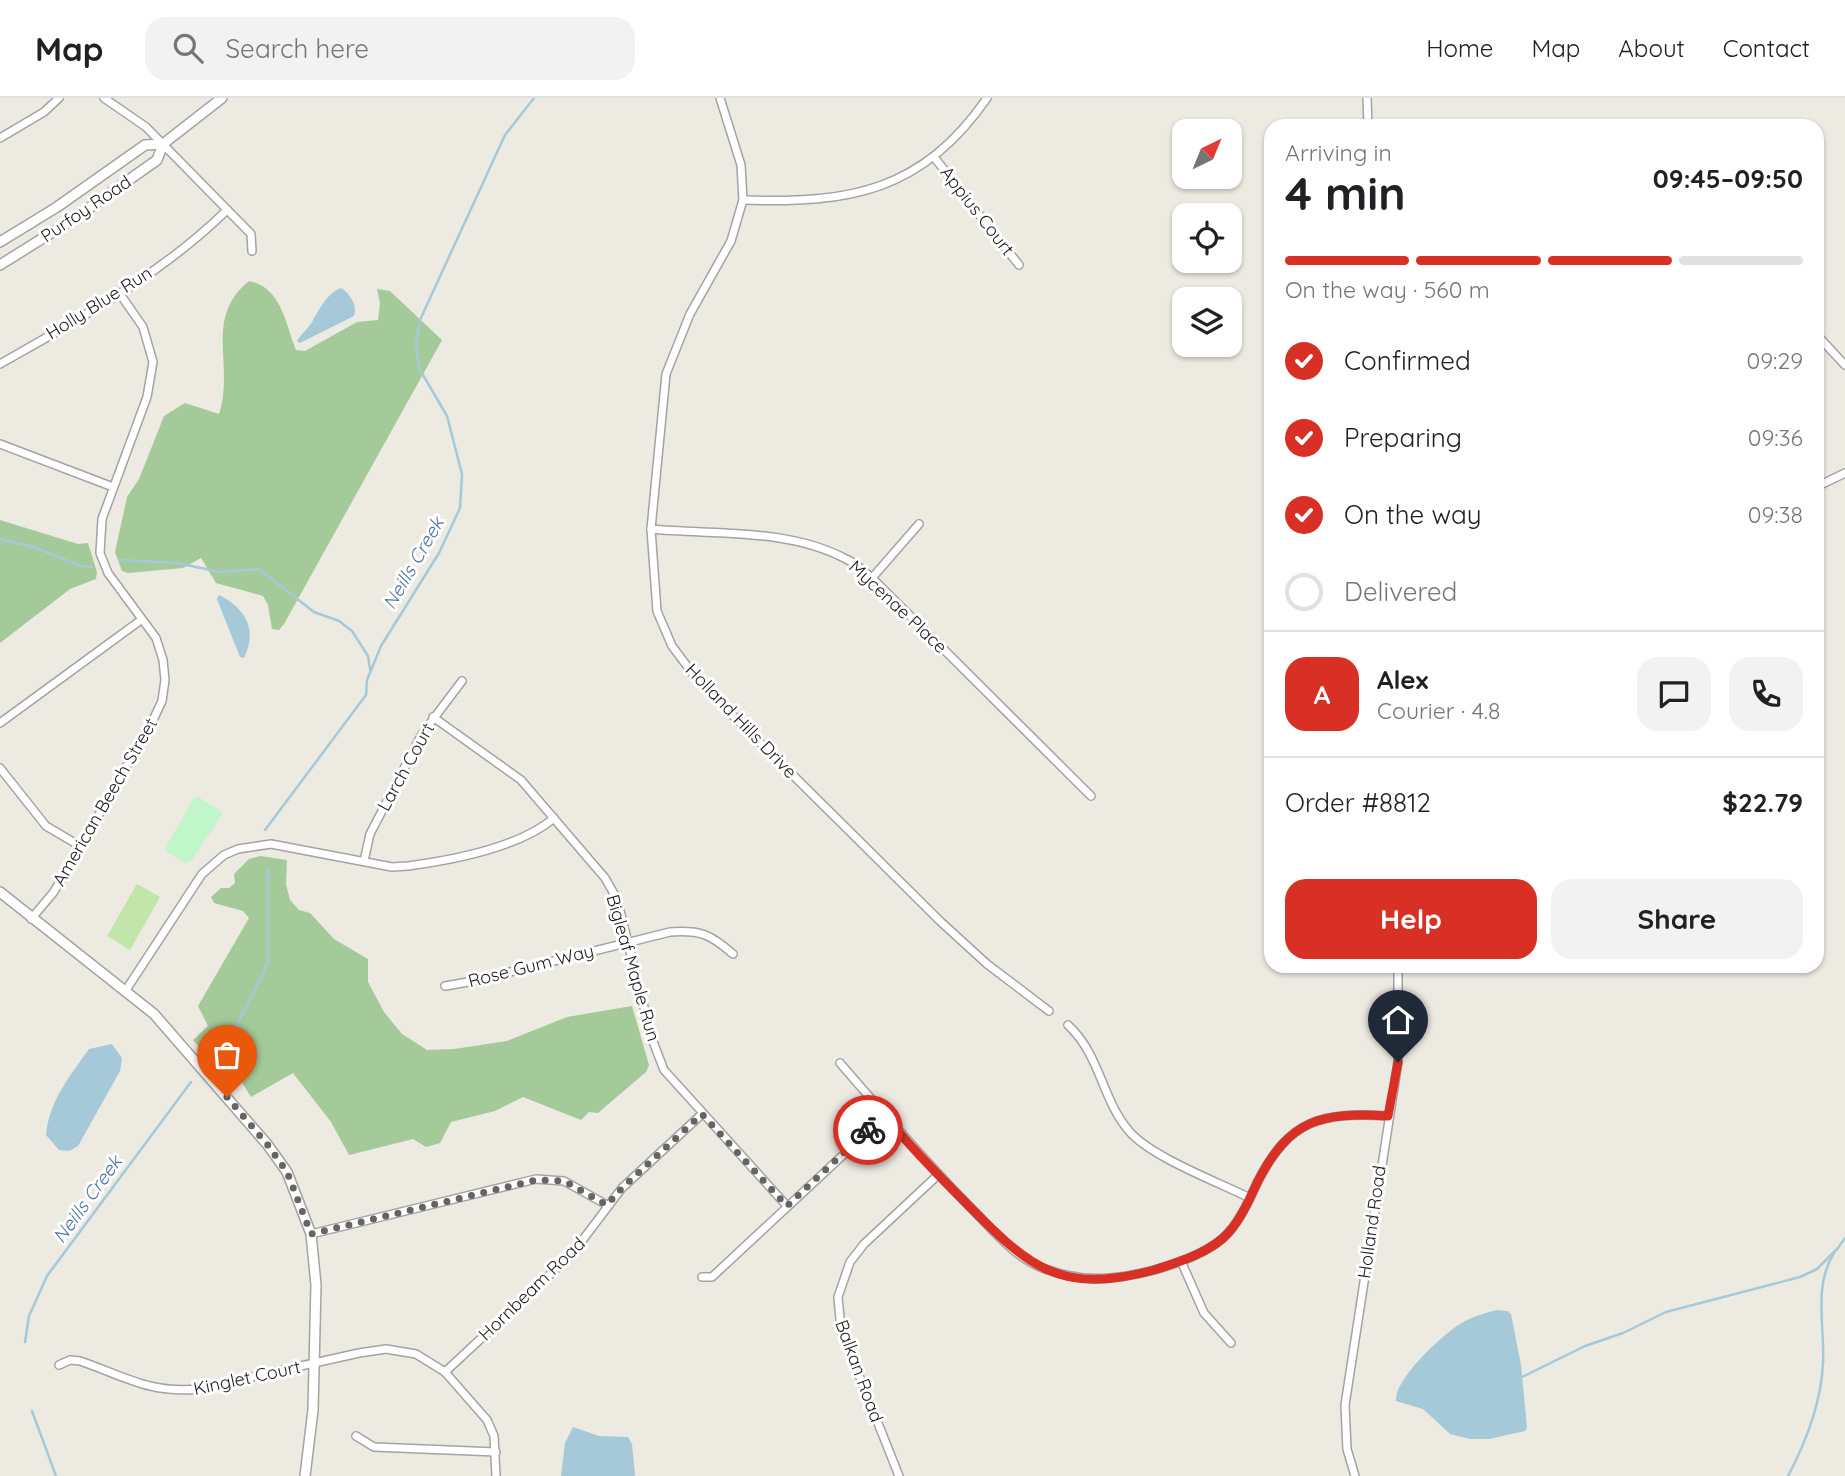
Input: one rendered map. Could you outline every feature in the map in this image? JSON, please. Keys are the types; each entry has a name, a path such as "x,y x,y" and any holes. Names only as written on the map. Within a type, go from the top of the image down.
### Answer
{"street":[{"path":"0,138 44,112 59,98"},
{"path":"104,98 136,119 251,234 252,251"},
{"name":"Purfoy Road","path":"0,265 75,218 157,160 163,144 222,98"},
{"name":"Holland Hills Drive","path":"720,98 741,165 743,200 731,241 690,314 666,374 651,529 657,611 671,646 699,682 941,922 987,964 1049,1010"},
{"path":"743,200 809,201 853,195 907,174 934,157 975,116 987,98"},
{"path":"1367,98 1368,119"},
{"name":"Purfoy Road","path":"0,242 57,207 145,145 163,144"},
{"name":"Appius Court","path":"934,157 1019,265"},
{"name":"Holly Blue Run","path":"0,364 120,294 205,231 227,210"},
{"name":"American Beech Street","path":"31,919 53,893 162,701 163,660 156,638 108,573 100,554 102,519 147,397 153,362 143,327 120,294"},
{"path":"1824,343 1845,365"},
{"path":"0,444 113,486"},
{"path":"1824,483 1845,473"},
{"path":"872,578 919,524"},
{"name":"Mycenae Place","path":"651,529 778,538 828,550 850,560 872,578 1091,796"},
{"path":"0,723 141,620"},
{"name":"Larch Court","path":"364,860 370,834 433,717 462,681"},
{"name":"Bigleaf Maple Run","path":"433,717 510,770 605,878 617,899 659,1058 671,1081 787,1206"},
{"path":"0,768 46,826 80,846"},
{"path":"126,990 202,874 224,855 251,845 271,844 392,867 424,864 527,837 554,818"},
{"path":"0,892 31,919 126,990 160,1021 267,1144 287,1172 311,1234 316,1285 309,1455 305,1476"},
{"name":"Rose Gum Way","path":"445,986 670,932 691,931 712,936 733,954"},
{"name":"Holland Road","path":"1355,1476 1347,1449 1346,1405 1398,1062 1398,973"},
{"path":"1068,1025 1082,1038 1091,1052 1118,1114 1140,1142 1250,1198"},
{"path":"840,1063 938,1175 1012,1250 1044,1269 1097,1280 1121,1279 1181,1261 1217,1243 1228,1234 1271,1157 1299,1128 1318,1118 1339,1114 1388,1116"},
{"name":"Hornbeam Road","path":"445,1373 572,1254 622,1188 702,1114"},
{"path":"702,1277 712,1277 885,1116"},
{"name":"Balkan Road","path":"899,1476 841,1330 838,1297 850,1262 864,1244 938,1175"},
{"path":"311,1234 536,1180 564,1181 607,1205"},
{"path":"1181,1261 1204,1313 1231,1343"},
{"name":"Kinglet Court","path":"59,1365 69,1360 80,1361 147,1387 172,1392 198,1389 359,1353 401,1350 416,1354 445,1373 487,1420 496,1452 496,1476"},
{"path":"356,1436 374,1447 496,1452"}],"green space":[{"path":"249,281 269,291 275,299 281,308 296,350 305,351 357,322 378,320 380,303 377,289 390,291 442,340 279,630 272,629 268,605 263,596 216,583 201,558 183,568 128,573 122,571 115,552 127,497 139,479 164,416 185,403 219,414 223,396 223,343 227,311 235,295"},
{"path":"0,520 78,544 88,543 97,572 96,579 70,589 0,643"},
{"path":"198,797 221,811 222,815 191,861 186,863 167,852 166,847 193,799"},
{"path":"260,856 287,860 286,884 290,900 299,910 310,913 334,939 368,959 368,982 384,1012 402,1034 427,1050 507,1041 567,1017 632,1006 649,1065 646,1072 598,1113 589,1112 581,1120 523,1097 495,1111 451,1122 440,1143 426,1147 413,1139 349,1155 331,1122 293,1073 251,1097 240,1079 226,1078 193,1040 208,1026 198,1006 249,918 243,911 214,903 211,897 221,888 229,888 235,883 234,874 249,859"},
{"path":"137,884 160,897 130,950 107,936"}],"water":[{"path":"341,288 352,300 354,316 300,343 297,341 328,298"},
{"path":"219,595 236,606 246,620 250,638 244,658 240,657 217,599"},
{"path":"112,1044 122,1058 120,1071 78,1146 69,1151 59,1150 46,1135 56,1100 89,1049"},
{"path":"1497,1310 1511,1314 1521,1365 1527,1428 1525,1431 1489,1439 1470,1439 1450,1434 1423,1409 1396,1401 1402,1382 1419,1360 1440,1340 1466,1321"},
{"path":"573,1427 599,1436 628,1437 632,1444 635,1476 561,1476 565,1443"}],"waterway":[{"name":"Neills Creek","path":"265,830 366,695 367,680 381,646 439,553 460,508 462,474 447,416 419,368 416,342 420,320 505,135 534,98"},
{"path":"0,539 34,547 80,566 92,567"},
{"path":"119,560 177,563 220,572 259,569 314,612 339,621 352,631 368,656 370,669"},
{"name":"Neills Creek","path":"217,1065 268,963 268,869"},
{"name":"Neills Creek","path":"25,1342 29,1316 47,1276 191,1082"},
{"path":"1838,1248 1845,1238"},
{"path":"1518,1379 1585,1346 1623,1333 1666,1312 1800,1277 1817,1269 1838,1248"},
{"path":"1788,1476 1801,1450 1819,1393 1823,1364 1822,1293 1824,1279 1834,1253"},
{"name":"Neills Creek","path":"32,1411 56,1476"}],"way so far":[{"path":"227,1097 287,1172 311,1234 536,1180 564,1181 607,1205 702,1114 787,1206 868,1130"}],"route":[{"path":"868,1130 885,1116 974,1212 1012,1250 1028,1261 1070,1277 1121,1279 1181,1261 1217,1243 1228,1234 1277,1150 1308,1122 1339,1114 1388,1116 1398,1062"}]}
